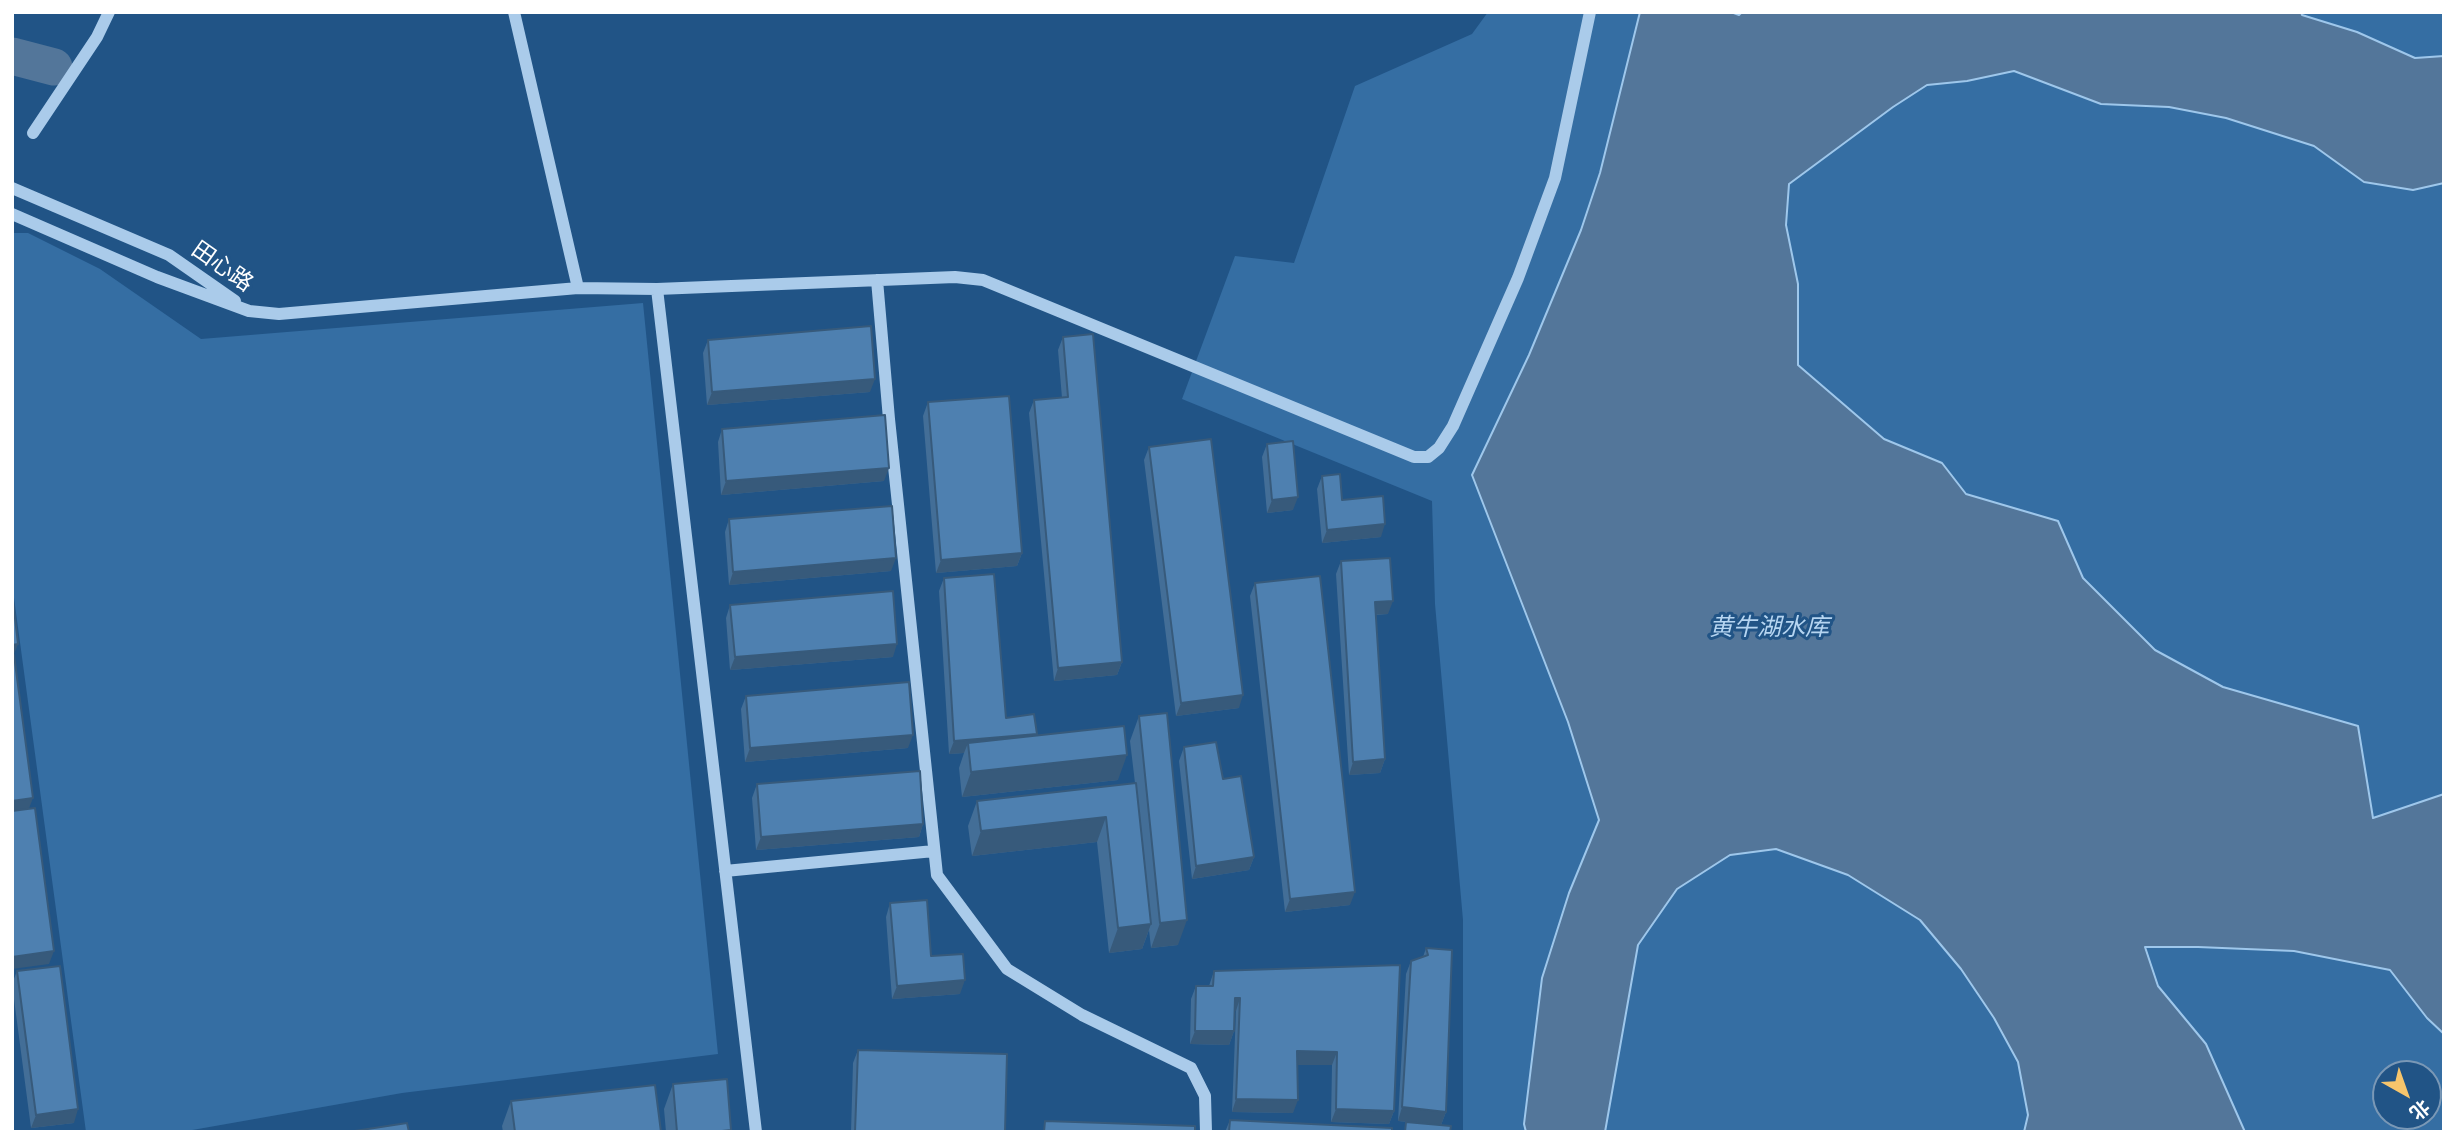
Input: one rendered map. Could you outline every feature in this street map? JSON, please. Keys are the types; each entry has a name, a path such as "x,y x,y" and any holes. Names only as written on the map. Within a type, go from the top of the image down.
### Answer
{"street":[{"path":"33,132 97,37 109,12"},
{"path":"514,12 578,288"},
{"path":"249,312 279,314 578,288 657,289 955,276 983,280 1414,457 1428,457 1438,448 1453,426 1518,278 1550,190 1590,12"},
{"name":"田心路","path":"12,188 169,255 249,312"},
{"name":"田心路","path":"12,214 157,277 249,312"},
{"path":"877,280 937,875 1007,969 1082,1015 1191,1068 1205,1096 1206,1132"},
{"path":"657,289 756,1132"},
{"path":"725,871 934,851"}],"shaded area":[{"path":"1488,12 2444,12 2444,1132 1463,1132 1463,920 1435,604 1432,501 1182,399 1235,256 1294,263 1355,86 1472,34"},
{"path":"12,233 28,233 100,269 201,339 643,303 718,1054 402,1093 181,1132 86,1132 12,583"}],"water":[{"name":"黄牛湖水库","path":"1640,12 1731,12 1739,15 1742,12 2301,12 2302,15 2357,32 2415,58 2444,56 2444,183 2413,190 2364,182 2314,146 2226,118 2169,107 2101,104 2014,71 1967,81 1927,85 1893,107 1789,184 1786,225 1798,284 1798,365 1884,439 1942,463 1966,494 2058,521 2083,578 2155,650 2223,687 2358,726 2373,818 2444,794 2444,1034 2427,1018 2390,970 2294,951 2145,947 2158,986 2206,1044 2245,1132 2024,1132 2028,1115 2018,1062 1994,1018 1961,969 1920,920 1848,875 1776,849 1730,855 1677,889 1638,945 1605,1132 1526,1132 1524,1124 1542,978 1569,893 1599,820 1568,722 1472,475 1529,355 1581,230 1600,173"}],"building":[{"path":"871,326 875,379 712,392 708,340"},
{"path":"1093,334 1122,662 1058,668 1034,400 1068,397 1063,337"},
{"path":"1009,396 1022,553 941,560 928,402"},
{"path":"885,415 889,468 726,481 722,429"},
{"path":"1211,439 1243,695 1181,703 1149,447"},
{"path":"1293,441 1298,497 1272,500 1267,444"},
{"path":"1340,474 1342,500 1383,496 1385,524 1327,530 1322,476"},
{"path":"892,506 896,558 733,572 729,519"},
{"path":"1390,558 1393,601 1375,602 1385,759 1353,762 1341,561"},
{"path":"994,574 1006,718 1034,714 1037,734 954,741 944,578"},
{"path":"1320,576 1355,892 1290,899 1255,583"},
{"path":"893,591 897,644 735,657 730,605"},
{"path":"12,593 18,644 12,645"},
{"path":"12,655 33,798 12,801"},
{"path":"909,682 913,735 750,748 746,696"},
{"path":"1167,713 1187,920 1160,923 1139,716"},
{"path":"1124,726 1127,755 971,772 968,743"},
{"path":"1216,742 1223,779 1241,776 1254,857 1196,866 1184,747"},
{"path":"920,771 923,824 761,837 757,784"},
{"path":"1136,783 1151,924 1118,928 1106,817 981,831 977,801"},
{"path":"35,808 54,951 12,957 12,811"},
{"path":"927,900 931,956 963,954 965,980 897,986 890,903"},
{"path":"1426,948 1452,950 1446,1112 1402,1107 1411,961 1428,955"},
{"path":"1400,965 1394,1111 1336,1109 1337,1052 1297,1051 1298,1100 1236,1099 1240,998 1235,998 1234,1031 1195,1031 1196,986 1213,986 1214,971"},
{"path":"60,966 78,1109 36,1115 17,971"},
{"path":"858,1050 1007,1054 1005,1132 855,1132"},
{"path":"727,1079 731,1130 677,1132 673,1084"},
{"path":"655,1085 661,1132 515,1132 511,1101"},
{"path":"1230,1120 1392,1128 1392,1132 1229,1132"},
{"path":"1045,1121 1195,1126 1195,1132 1044,1132"},
{"path":"1406,1122 1451,1126 1450,1132 1405,1132"},
{"path":"407,1123 409,1132 348,1132"}],"waterway":[{"path":"12,56 54,67"}]}
